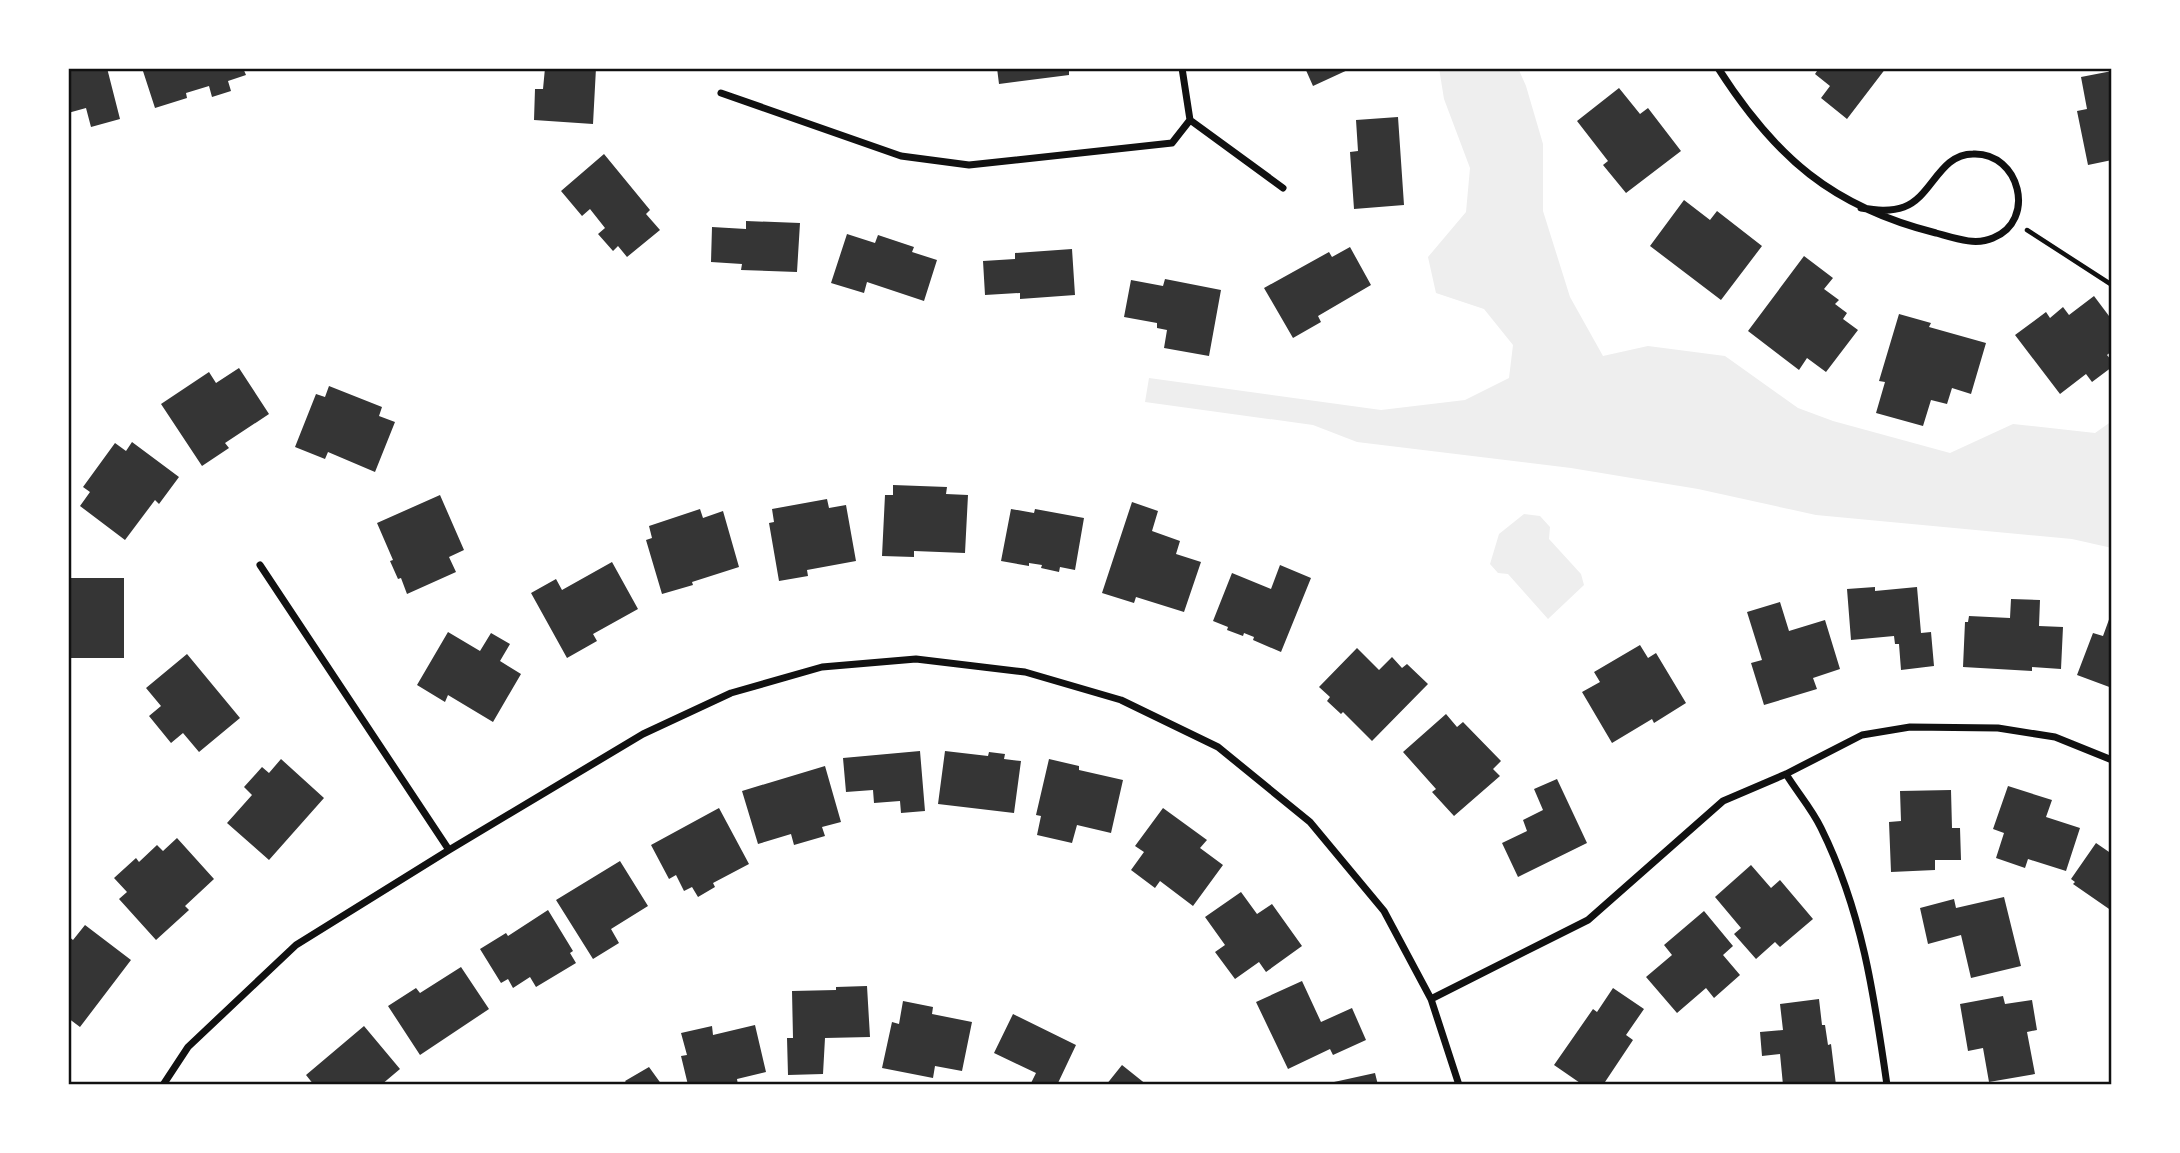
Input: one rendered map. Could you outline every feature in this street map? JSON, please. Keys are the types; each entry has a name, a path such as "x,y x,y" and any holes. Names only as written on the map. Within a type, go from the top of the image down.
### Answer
{"street":[{"path":"1182,68 1190,120 1283,188"},
{"path":"1718,68 1759,127 1791,159 1829,190 1861,208 1967,242 1993,239 2007,229 2017,212 2018,188 2009,169 1995,158 1972,153 1950,161 1918,200 1903,208 1885,211 1861,208"},
{"path":"721,93 901,156 969,166 1172,143 1190,120"},
{"path":"260,565 449,850"},
{"path":"163,1085 188,1047 296,945 643,734 731,692 822,667 916,659 1025,672 1121,700 1218,747 1310,822 1384,911 1431,999 1459,1085"},
{"path":"1431,999 1588,920 1723,801 1786,774 1862,735 1910,727 1998,728 2055,737 2112,760"},
{"path":"1786,774 1820,826 1853,905 1873,983 1887,1085"}],"path":[{"path":"2012,220 2112,285"}],"shaded area":[{"path":"1439,68 1518,68 1543,144 1543,211 1570,297 1603,356 1648,346 1725,356 1798,408 1833,421 1950,453 2013,424 2095,433 2112,421 2112,548 2072,539 1816,515 1698,489 1571,468 1357,442 1313,425 1145,402 1149,378 1381,410 1465,400 1509,378 1513,345 1484,309 1436,293 1428,257 1466,212 1470,168 1444,99"},
{"path":"1524,514 1540,516 1550,527 1549,539 1581,574 1584,585 1548,619 1508,574 1498,573 1490,564 1499,534"}],"building":[{"path":"68,68 107,68 120,119 91,127 86,108 68,113"},
{"path":"142,68 243,68 246,75 228,81 231,91 212,97 209,86 186,93 187,98 155,108"},
{"path":"545,68 596,68 593,124 534,120 535,89 543,89"},
{"path":"997,68 1069,68 1069,75 999,84"},
{"path":"1305,68 1352,68 1313,86"},
{"path":"1819,68 1886,68 1847,119 1821,98 1830,86 1815,74"},
{"path":"2112,71 2112,160 2088,165 2077,111 2087,109 2081,77"},
{"path":"1619,88 1640,114 1648,108 1681,151 1626,193 1603,165 1608,161 1577,121"},
{"path":"1398,117 1404,205 1354,209 1350,152 1358,151 1356,120"},
{"path":"604,154 650,210 646,214 660,230 627,257 618,246 613,251 598,234 605,228 590,209 582,216 561,191"},
{"path":"1684,200 1710,220 1717,211 1762,246 1721,300 1650,246"},
{"path":"746,221 800,223 797,272 741,270 742,264 711,262 712,227 746,229"},
{"path":"847,234 875,243 878,235 914,247 912,252 937,260 924,301 867,282 864,293 831,283"},
{"path":"1350,247 1371,285 1318,316 1321,322 1293,338 1264,288 1329,252 1332,257"},
{"path":"1072,249 1075,295 1020,299 1020,293 985,295 983,261 1015,259 1015,253"},
{"path":"1804,256 1833,278 1824,289 1839,300 1835,304 1847,313 1843,319 1858,330 1826,372 1807,358 1799,370 1748,331"},
{"path":"1165,279 1221,290 1209,356 1164,348 1167,330 1157,328 1157,323 1124,317 1131,280 1163,286"},
{"path":"2094,296 2112,320 2112,351 2107,355 2112,361 2112,367 2092,382 2086,374 2060,394 2015,335 2046,312 2050,318 2063,307 2069,315"},
{"path":"1899,314 1931,323 1929,327 1986,343 1971,394 1952,388 1947,404 1931,400 1923,426 1876,413 1885,382 1879,381"},
{"path":"239,368 269,414 225,443 229,448 202,466 161,404 209,372 216,383"},
{"path":"329,386 382,407 379,416 395,422 375,472 328,452 325,459 295,447 316,394 325,397"},
{"path":"132,442 179,477 159,504 155,500 125,540 80,506 90,492 83,487 115,443 126,451"},
{"path":"893,485 947,487 946,494 968,495 965,553 914,551 914,557 882,556 885,495 893,495"},
{"path":"440,495 464,550 449,557 456,572 407,594 390,561 393,560 377,523"},
{"path":"827,499 829,508 846,505 856,561 807,570 808,576 779,581 769,523 774,522 772,509"},
{"path":"1132,502 1158,511 1152,531 1180,541 1176,554 1201,562 1184,612 1136,597 1134,603 1102,593"},
{"path":"700,509 703,518 723,511 739,567 662,594 646,540 652,538 649,526"},
{"path":"1011,509 1034,513 1035,509 1084,518 1075,570 1060,567 1059,572 1041,568 1042,565 1029,563 1029,566 1001,561"},
{"path":"612,562 638,609 593,634 597,641 567,658 531,593 556,579 562,590"},
{"path":"1280,565 1311,578 1281,652 1253,640 1254,637 1227,630 1228,627 1213,621 1232,573 1271,589"},
{"path":"68,578 124,578 124,658 68,658"},
{"path":"1875,587 1875,591 1917,587 1921,633 1931,632 1934,666 1901,670 1899,644 1895,644 1894,636 1851,640 1847,589"},
{"path":"2011,599 2040,600 2039,626 2063,627 2061,669 2032,667 2032,671 1963,667 1965,622 1968,622 1969,616 2010,618"},
{"path":"1780,602 1789,631 1825,620 1840,669 1813,678 1817,689 1764,705 1751,663 1762,660 1747,612"},
{"path":"2111,614 2112,688 2077,675 2093,633 2103,636"},
{"path":"448,632 480,651 491,633 510,644 500,661 521,674 493,722 448,695 445,702 417,685"},
{"path":"1640,645 1648,658 1656,653 1686,703 1654,723 1652,719 1612,743 1582,692 1600,682 1594,672"},
{"path":"1357,648 1379,670 1392,657 1402,668 1407,664 1428,684 1372,741 1343,712 1341,714 1327,701 1330,697 1319,687"},
{"path":"187,654 240,718 199,752 183,733 171,743 149,716 161,706 146,688"},
{"path":"1446,714 1457,727 1463,722 1501,761 1493,769 1500,776 1454,816 1432,792 1436,789 1403,752"},
{"path":"920,751 925,811 901,813 900,801 874,803 873,790 846,792 843,758"},
{"path":"945,751 988,756 989,752 1005,754 1004,759 1021,761 1014,813 938,804"},
{"path":"281,759 324,798 269,860 227,823 252,795 244,787 262,767 269,773"},
{"path":"1049,759 1079,766 1079,770 1123,780 1111,833 1077,825 1072,843 1037,835 1041,816 1036,815"},
{"path":"825,766 841,822 822,827 825,836 794,845 791,834 758,844 742,791"},
{"path":"1557,779 1587,843 1518,877 1502,843 1527,831 1523,820 1543,810 1534,789"},
{"path":"2008,786 2052,800 2046,817 2080,828 2066,871 2028,859 2025,868 1996,858 2004,833 1993,829"},
{"path":"1951,790 1952,828 1960,828 1961,860 1935,860 1935,870 1891,872 1889,822 1901,821 1900,791"},
{"path":"719,808 749,864 713,883 715,887 698,897 692,887 684,891 676,875 669,879 651,845"},
{"path":"1163,808 1207,840 1200,848 1223,865 1193,906 1160,881 1155,888 1131,870 1144,852 1135,846"},
{"path":"177,838 214,879 185,906 189,910 156,940 119,899 127,892 114,878 136,858 139,862 157,845 163,851"},
{"path":"2096,843 2112,854 2112,911 2073,884 2075,882 2071,879"},
{"path":"620,861 648,906 611,929 619,943 593,959 556,900"},
{"path":"1751,865 1771,888 1780,880 1813,919 1780,947 1775,942 1756,959 1734,934 1741,928 1715,897"},
{"path":"1241,892 1257,914 1272,904 1302,946 1266,972 1259,962 1235,979 1215,952 1225,945 1205,917"},
{"path":"2004,897 2021,966 1971,978 1961,935 1928,944 1920,908 1954,899 1956,908"},
{"path":"548,910 573,951 570,953 576,963 536,987 530,977 513,988 508,979 501,983 480,949 506,933 508,936"},
{"path":"1704,911 1733,946 1723,955 1740,975 1714,998 1706,988 1677,1013 1646,977 1672,955 1664,945"},
{"path":"85,925 131,960 80,1027 68,1018 68,936 73,940"},
{"path":"461,967 489,1009 420,1055 388,1006 416,988 420,993"},
{"path":"1302,981 1321,1022 1352,1008 1366,1040 1333,1055 1330,1049 1288,1069 1256,1002"},
{"path":"867,986 870,1037 825,1038 823,1074 788,1075 787,1038 793,1038 792,991"},
{"path":"1613,988 1644,1009 1626,1035 1633,1040 1603,1085 1583,1085 1554,1065 1593,1009 1597,1012"},
{"path":"2003,996 2005,1004 2032,1000 2037,1030 2027,1032 2035,1074 1989,1082 1983,1048 1968,1051 1960,1004"},
{"path":"1819,999 1822,1025 1825,1025 1828,1045 1831,1044 1836,1085 1783,1085 1780,1054 1762,1056 1760,1032 1783,1030 1780,1004"},
{"path":"903,1001 933,1007 932,1014 972,1022 962,1071 935,1066 933,1078 882,1068 892,1022 899,1024"},
{"path":"1013,1014 1076,1045 1058,1083 1062,1085 1030,1085 1036,1073 994,1053"},
{"path":"755,1025 766,1072 737,1079 738,1085 688,1085 681,1056 687,1055 681,1033 712,1026 713,1035"},
{"path":"364,1026 400,1069 381,1085 314,1085 306,1075"},
{"path":"1122,1065 1147,1085 1106,1085"},
{"path":"649,1067 662,1085 628,1085 625,1081"},
{"path":"1375,1073 1378,1085 1334,1085 1334,1082"}]}
